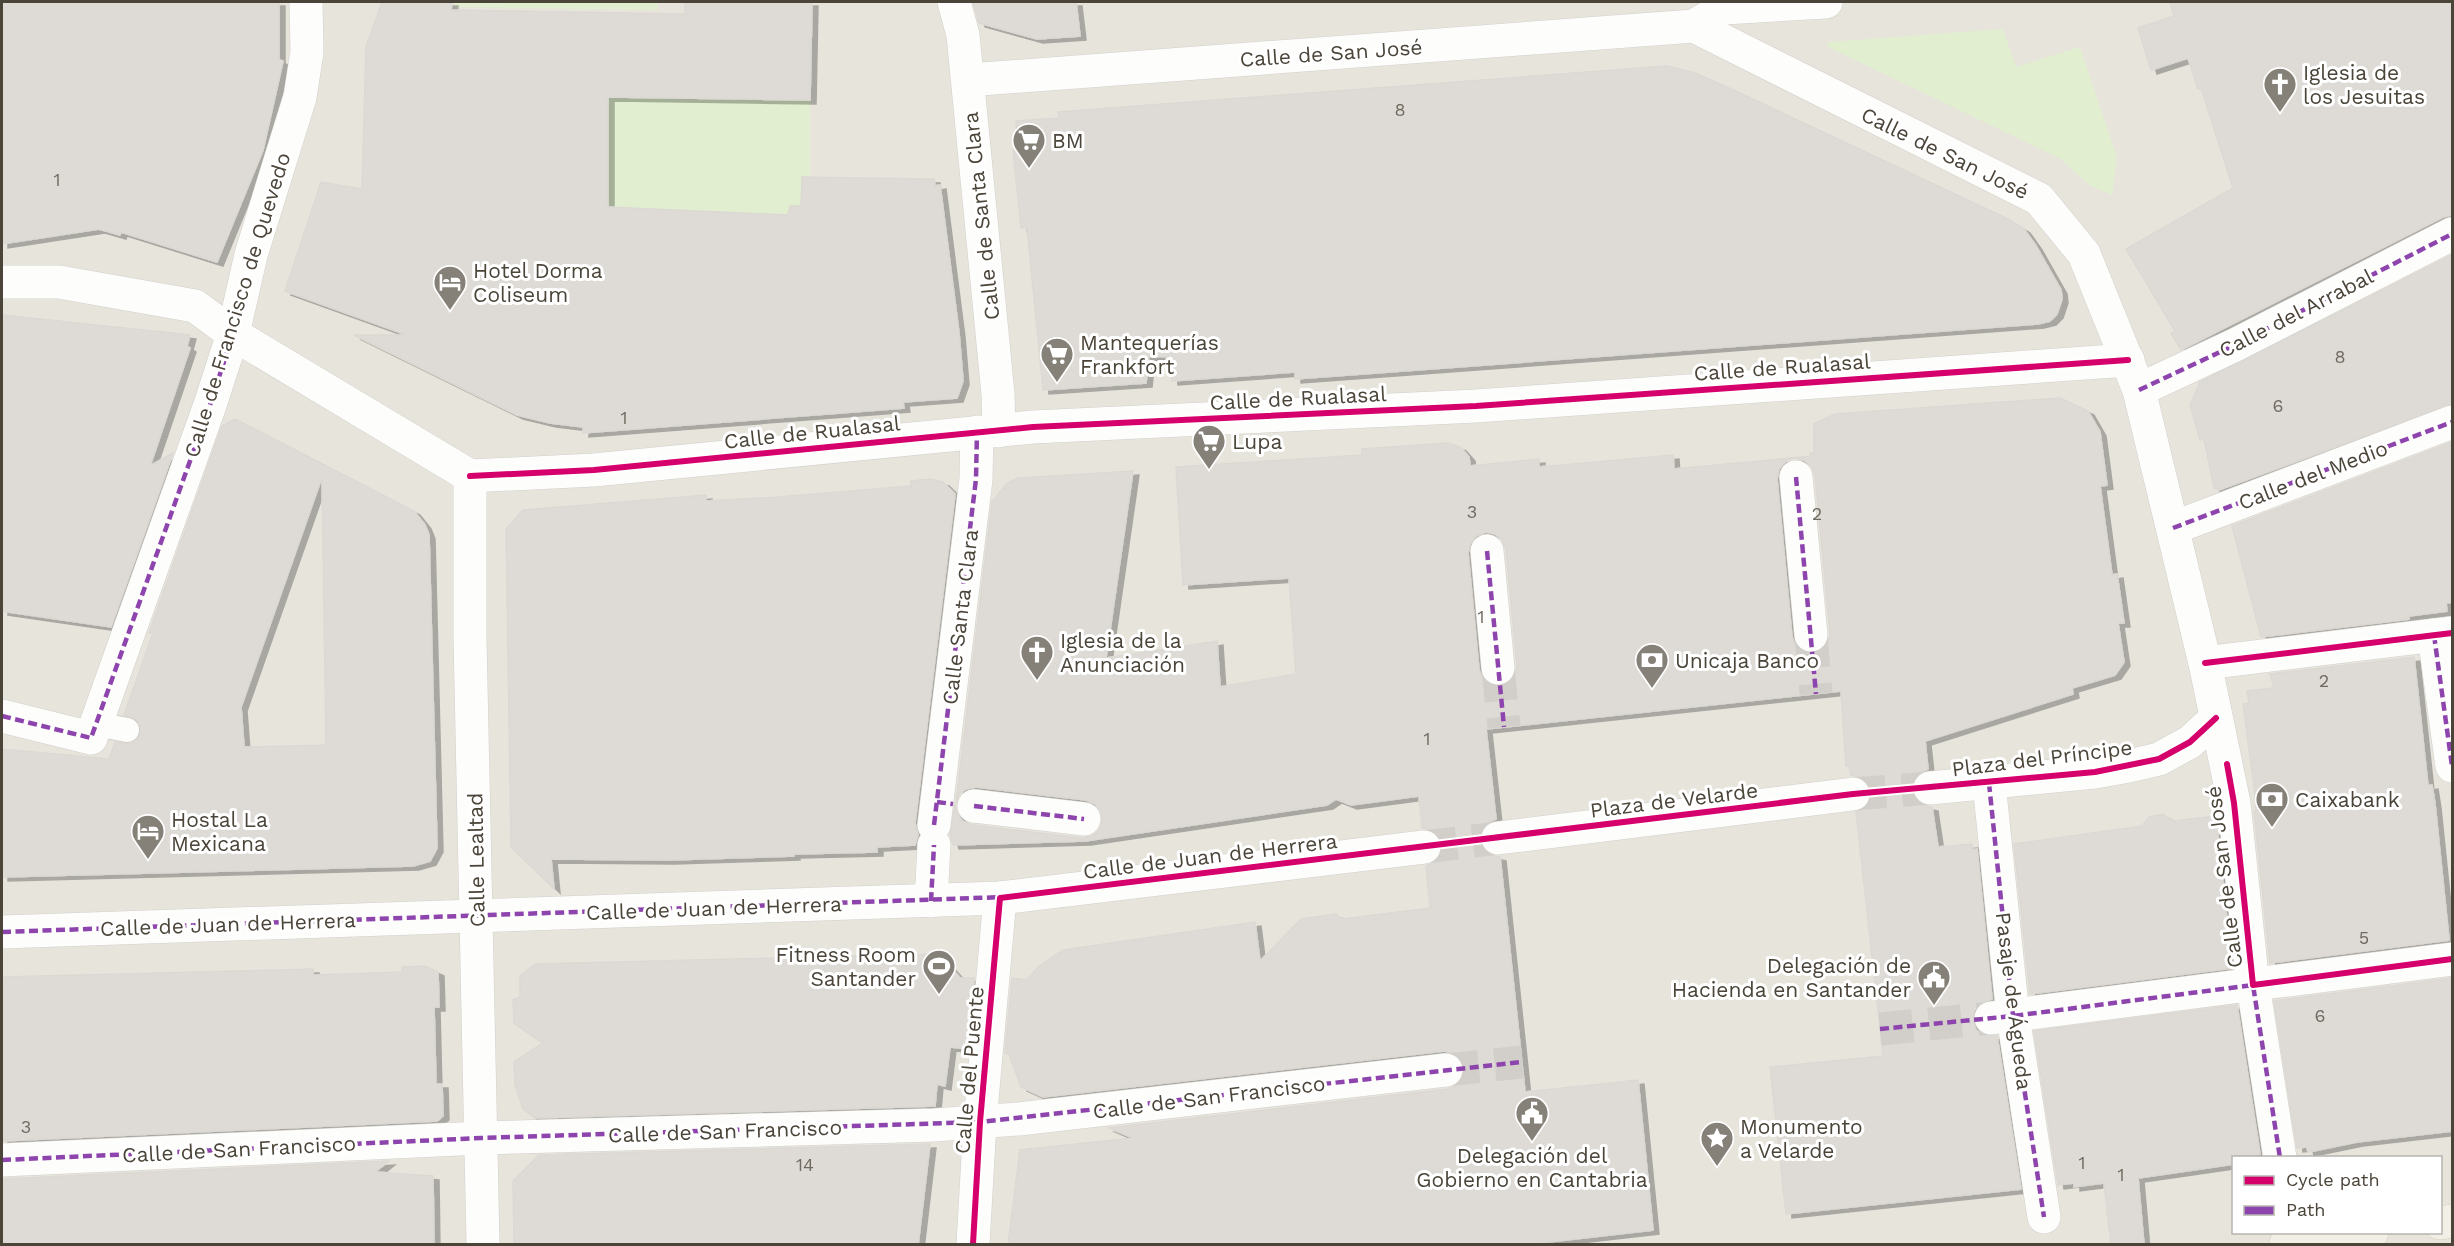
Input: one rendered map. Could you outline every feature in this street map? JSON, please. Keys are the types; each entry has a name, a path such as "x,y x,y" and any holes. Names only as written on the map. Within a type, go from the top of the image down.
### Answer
{"main road":[{"path":"2286,1245 2365,1234"}],"street":[{"name":"Calle de Francisco de Quevedo","path":"2,716 104,731 232,334 251,255 302,87 307,52 306,2"},
{"name":"Calle de Santa Clara","path":"954,2 963,35 998,394 988,432"},
{"name":"Calle de San José","path":"968,80 1694,14 1724,8 1826,2"},
{"name":"Calle de San José","path":"1694,14 2039,199 2084,254 2133,375 2205,663 2234,803 2253,985 2280,1156"},
{"name":"Calle del Arrabal","path":"2133,375 2235,345 2452,234"},
{"path":"2,282 59,282 195,306 232,334 470,476"},
{"name":"Calle de Rualasal","path":"470,476 594,470 988,432 2133,375"},
{"name":"Calle del Medio","path":"2173,528 2452,422"},
{"name":"Calle Santa Clara","path":"931,901 946,816 976,479 988,432"},
{"name":"Calle Lealtad","path":"470,476 471,649 483,1245"},
{"path":"1796,477 1811,634"},
{"path":"1487,551 1498,668"},
{"path":"2205,663 2443,634 2452,766"},
{"name":"Plaza del Príncipe","path":"1930,788 2095,772 2158,759 2190,742 2216,718"},
{"name":"Pasaje de Águeda","path":"1989,783 2002,1017 2044,1217"},
{"name":"Plaza de Velarde","path":"1498,838 1853,794"},
{"path":"946,816 1084,819"},
{"name":"Calle de Juan de Herrera","path":"2,932 1000,898 1424,847"},
{"name":"Calle del Puente","path":"973,1245 980,1122 1000,898"},
{"path":"2002,1017 2452,959"},
{"name":"Calle de San Francisco","path":"2,1160 481,1138 980,1122 1446,1070"}],"shaded area":[{"path":"2,2 2452,2 2452,1244 2,1244"}],"green space":[{"path":"455,2 658,2 658,10 455,7"},
{"path":"2003,29 2016,67 2080,47 2117,157 2112,195 2089,185 2061,159 1828,47 1828,42"},
{"path":"608,97 810,100 810,177 802,178 801,206 790,206 788,215 608,207"}],"building":[{"path":"2,2 279,2 279,60 283,61 263,150 217,262 121,232 120,235 99,229 2,244"},
{"path":"382,2 452,2 451,10 685,14 685,2 812,2 810,100 608,97 608,207 788,215 790,206 801,206 802,177 934,179 935,186 940,185 959,333 963,381 957,398 903,402 904,408 583,433 583,427 550,423 517,415 354,335 407,335 285,291 321,182 362,189 366,47"},
{"path":"973,2 1076,2 1080,36 1037,39 979,23"},
{"path":"2170,2 2452,2 2452,215 2443,217 2181,350 2171,333 2175,331 2126,249 2233,188 2201,88 2198,89 2188,58 2151,70 2138,28 2174,16"},
{"path":"1667,66 1695,73 1736,91 2008,219 2024,229 2061,290 2062,299 2057,314 2050,321 2038,324 1295,379 1295,372 1172,381 1170,357 1149,356 1146,383 1043,390 1027,227 1021,228 1013,150 1018,149 1016,121 1059,118 1058,112"},
{"path":"2452,255 2452,404 2219,490 2214,488 2204,439 2200,440 2190,405 2200,382"},
{"path":"2,315 190,335 187,346 190,348 150,466 173,453 111,627 2,611"},
{"path":"2060,398 2088,411 2100,432 2107,485 2100,486 2112,575 2117,574 2124,623 2118,623 2124,662 2115,675 2072,688 2073,694 1925,741 1928,769 1919,773 1911,789 1915,799 1923,805 1932,807 1938,847 1972,844 1973,850 1977,849 1992,999 1979,1004 1974,1011 1973,1021 1976,1030 1983,1035 1997,1036 2021,1189 1786,1214 1770,1067 1883,1056 1856,812 1865,809 1870,802 1872,792 1868,782 1851,775 1849,766 1846,766 1841,691 1486,729 1496,819 1486,823 1481,830 1479,840 1483,850 1490,855 1500,857 1525,1092 1638,1080 1653,1230 1522,1245 1008,1245 1020,1150 1133,1138 1109,1128 1448,1089 1458,1085 1463,1078 1465,1068 1461,1058 1444,1051 1043,1097 1021,1087 1009,1054 1005,1053 1012,978 1027,980 1038,967 1063,950 1255,922 1260,961 1301,919 1336,914 1342,919 1430,908 1426,866 1436,862 1441,855 1443,845 1439,835 1422,828 1419,796 1351,805 1336,799 1327,805 1085,841 953,845 950,835 955,804 962,821 972,825 1082,838 1099,831 1102,822 1101,811 1095,804 1086,800 976,787 966,789 959,794 956,803 992,502 1007,483 1018,478 1133,471 1106,658 1217,641 1220,687 1296,674 1289,578 1183,585 1176,467 1362,455 1362,449 1448,443 1460,447 1469,457 1470,466 1539,459 1539,467 1673,455 1674,469 1811,456 1810,453 1814,453 1814,424 1835,414","holes":["1794,458 1804,460 1812,467 1815,475 1830,633 1828,643 1822,650 1813,654 1803,652 1795,645 1792,637 1777,479 1779,469 1786,461","1486,532 1495,534 1502,540 1506,549 1517,666 1515,675 1509,683 1499,687 1490,685 1483,679 1479,670 1468,553 1470,544 1476,536"]},
{"path":"235,419 414,511 425,525 429,535 437,848 430,861 413,866 2,877 2,749 109,759 115,742 131,744 138,739 140,725 136,719 124,715 153,633 149,633 222,426","holes":["322,477 326,745 244,747 241,707"]},
{"path":"2452,442 2452,602 2446,603 2447,611 2409,616 2409,619 2261,637 2232,526"},
{"path":"931,479 943,482 955,494 915,823 918,835 915,845 877,847 877,852 794,854 794,856 669,860 551,859 554,889 511,847 506,529 523,510 706,495 706,501 778,497 911,486 911,481"},
{"path":"2414,657 2428,786 2432,785 2435,804 2449,940 2270,963 2254,811 2256,811 2254,786 2243,704 2249,703 2247,691 2274,688 2270,674"},
{"path":"2163,814 2173,821 2216,816 2232,968 2030,994 2014,844 2142,826 2149,817"},
{"path":"939,954 960,978 974,978 968,1049 950,1047 945,1086 937,1084 935,1106 535,1118 523,1109 515,1085 514,1062 543,1043 514,1023 513,1000 520,997 520,976 535,964"},
{"path":"425,966 438,972 439,1007 434,1007 436,1084 442,1084 443,1116 437,1121 2,1141 2,977 313,969 313,975 402,972 402,967"},
{"path":"2452,978 2452,1131 2357,1142 2308,1152 2307,1147 2297,1148 2274,1001"},
{"path":"2237,1005 2260,1154 2232,1156 2232,1164 2138,1178 2144,1245 2111,1245 2104,1183 2074,1187 2074,1183 2058,1185 2034,1031"},
{"path":"930,1144 918,1245 514,1245 513,1181 539,1155"},
{"path":"389,1161 375,1172 433,1176 434,1245 2,1245 2,1179"}],"tunnel":[{"path":"1811,635 1816,694"},
{"path":"1498,668 1504,727"},
{"path":"1853,794 1930,788"},
{"path":"1424,847 1498,838"},
{"path":"1880,1029 1991,1018"},
{"path":"1446,1070 1522,1062"}],"marked path":[{"path":"2139,390 2235,345 2452,234"},
{"path":"2,716 91,738 210,405 233,334"},
{"path":"2173,528 2452,422"},
{"path":"934,825 976,479 977,432"},
{"path":"1796,477 1816,694"},
{"path":"1487,551 1504,727"},
{"path":"2434,635 2452,766"},
{"path":"1989,783 2013,1016 2044,1217"},
{"path":"937,802 953,804"},
{"path":"974,806 1084,819"},
{"path":"931,901 934,845"},
{"path":"2,932 1005,897"},
{"path":"1880,1029 2013,1016 2253,985 2280,1156"},
{"path":"2,1160 481,1138 980,1122 1522,1062"}],"cycle path":[{"path":"470,476 594,470 1033,427 1476,406 2128,360"},
{"path":"2205,663 2452,633"},
{"path":"973,1244 980,1122 1000,898 1853,794 2095,772 2159,759 2190,742 2216,718"},
{"path":"2227,764 2234,803 2253,985 2452,959"}],"place":[{"name":"Iglesia de los Jesuitas","path":"2280,113"},
{"name":"BM","path":"1029,169"},
{"name":"Hotel Dorma Coliseum","path":"450,311"},
{"name":"Mantequerías Frankfort","path":"1057,383"},
{"name":"Lupa","path":"1209,470"},
{"name":"Iglesia de la Anunciación","path":"1037,681"},
{"name":"Unicaja Banco","path":"1652,689"},
{"name":"Caixabank","path":"2272,828"},
{"name":"Hostal La Mexicana","path":"148,860"},
{"name":"Fitness Room Santander","path":"939,995"},
{"name":"Delegación de Hacienda en Santander","path":"1934,1006"},
{"name":"Delegación del Gobierno en Cantabria","path":"1532,1142"},
{"name":"Monumento a Velarde","path":"1717,1167"}]}
